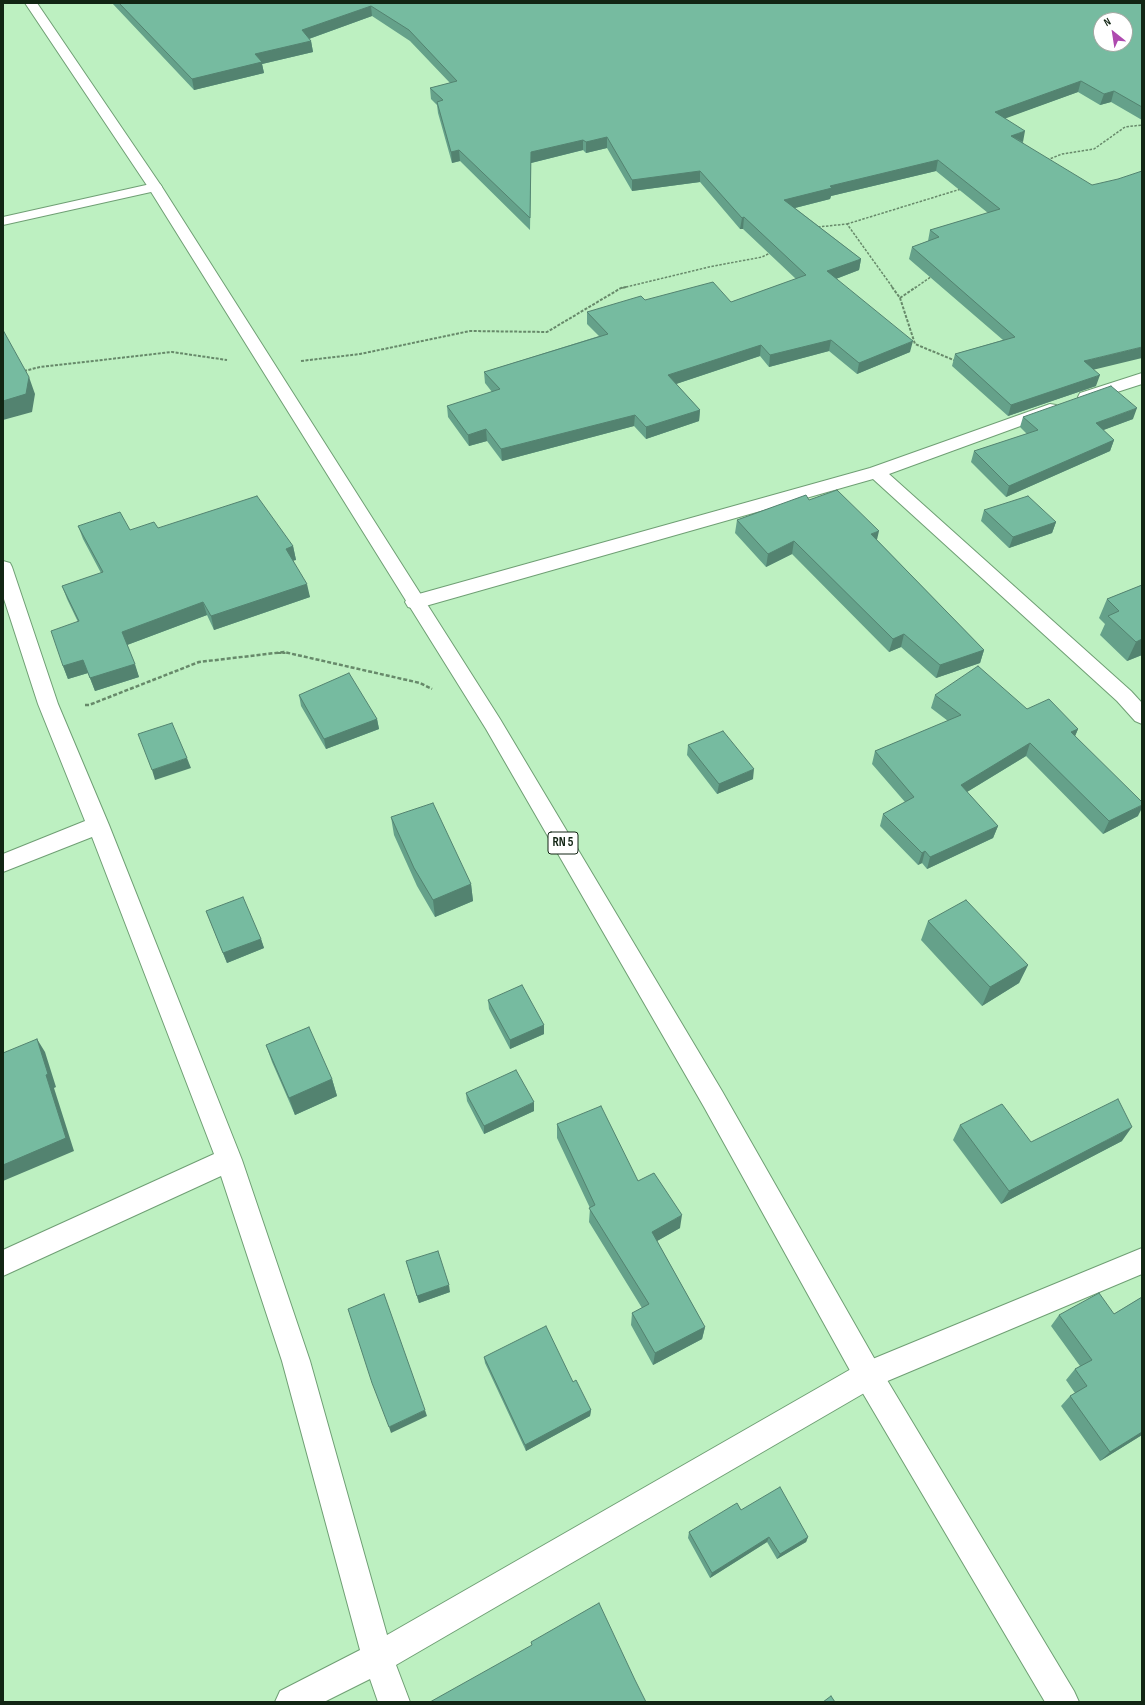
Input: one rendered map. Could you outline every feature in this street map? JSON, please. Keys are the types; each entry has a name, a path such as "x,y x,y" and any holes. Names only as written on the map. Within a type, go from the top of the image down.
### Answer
{"street":[{"name":"RN 5","path":"31,3 155,187 493,724 713,1099 868,1375 1063,1702"},
{"path":"3,221 155,187"},
{"path":"415,602 876,472 1046,410 1141,380"},
{"path":"876,472 1124,696 1142,716"},
{"path":"3,567 48,704 98,824 229,1160 296,1361 378,1658 394,1702"},
{"path":"3,863 98,824"},
{"path":"3,1263 229,1160"},
{"path":"291,1702 378,1658 868,1375 1142,1261"}],"path":[{"path":"1043,162 1062,154 1094,149 1125,128 1142,125"},
{"path":"817,228 847,224 964,188"},
{"path":"847,224 900,298 915,344 959,362"},
{"path":"18,372 40,367 172,352 267,365 360,354 470,331 547,332 621,288 709,266 762,258 776,249"},
{"path":"900,298 931,275 937,279"},
{"path":"48,704 89,705 199,662 284,652 420,683 434,690"}],"building":[{"path":"119,3 1142,3 1142,107 1114,91 1104,94 1081,81 995,112 1025,131 1011,136 1092,185 1118,179 1142,171 1142,347 1084,361 1100,375 1011,405 955,354 1015,337 912,247 939,237 930,230 1000,209 938,160 830,186 832,188 784,200 861,259 827,271 913,341 859,363 831,340 770,355 761,345 668,375 700,410 646,427 635,415 501,449 486,429 468,435 447,406 500,389 484,372 608,334 587,312 641,296 645,300 713,282 731,302 806,275 744,217 742,218 700,171 632,180 607,137 586,142 583,140 531,152 530,218 459,150 451,152 437,102 443,100 430,88 457,81 409,30 371,6 302,30 311,41 255,54 262,62 192,79"},
{"path":"3,330 29,377 26,394 3,401"},
{"path":"1111,386 1137,408 1096,423 1114,440 1009,486 974,451 1038,430 1023,417"},
{"path":"837,490 879,531 871,534 984,650 940,665 904,634 893,639 794,541 768,554 737,520 806,495 809,500"},
{"path":"257,496 293,546 286,549 307,584 211,616 203,602 122,632 135,664 90,678 83,660 63,666 51,631 79,621 62,586 103,572 78,526 120,512 130,530 154,522 158,528"},
{"path":"1028,496 1056,522 1013,537 984,510"},
{"path":"1142,585 1142,639 1136,642 1108,616 1119,611 1107,599"},
{"path":"978,666 1027,709 1049,699 1078,729 1071,732 1142,802 1142,805 1109,821 1030,743 961,785 998,826 930,857 925,851 922,853 883,814 914,797 875,751 961,715 935,695"},
{"path":"349,673 377,719 324,739 299,695"},
{"path":"172,723 187,758 152,770 138,734"},
{"path":"723,731 754,769 719,784 688,745"},
{"path":"433,803 471,884 433,900 414,868 391,817"},
{"path":"243,897 261,939 223,953 206,911"},
{"path":"966,900 1028,965 990,987 928,921"},
{"path":"522,985 544,1025 510,1040 488,1000"},
{"path":"309,1027 332,1079 289,1098 266,1045"},
{"path":"37,1039 48,1074 46,1075 66,1138 3,1165 3,1053"},
{"path":"516,1070 534,1102 484,1126 466,1093"},
{"path":"1118,1099 1132,1127 1009,1191 960,1125 1002,1104 1031,1142"},
{"path":"601,1106 638,1181 654,1173 682,1215 652,1232 705,1327 655,1353 632,1313 649,1304 589,1208 595,1205 557,1124"},
{"path":"438,1251 449,1285 417,1296 406,1261"},
{"path":"1099,1293 1114,1314 1142,1297 1142,1432 1110,1452 1070,1396 1087,1386 1075,1369 1092,1360 1059,1315"},
{"path":"384,1294 425,1410 389,1427 372,1383 348,1309"},
{"path":"546,1326 573,1382 576,1380 591,1410 525,1445 484,1357"},
{"path":"780,1487 808,1537 780,1554 769,1537 712,1573 689,1532 737,1503 741,1510"},
{"path":"599,1603 646,1702 430,1702 532,1645 531,1642"},
{"path":"831,1696 835,1702 823,1702"}]}
